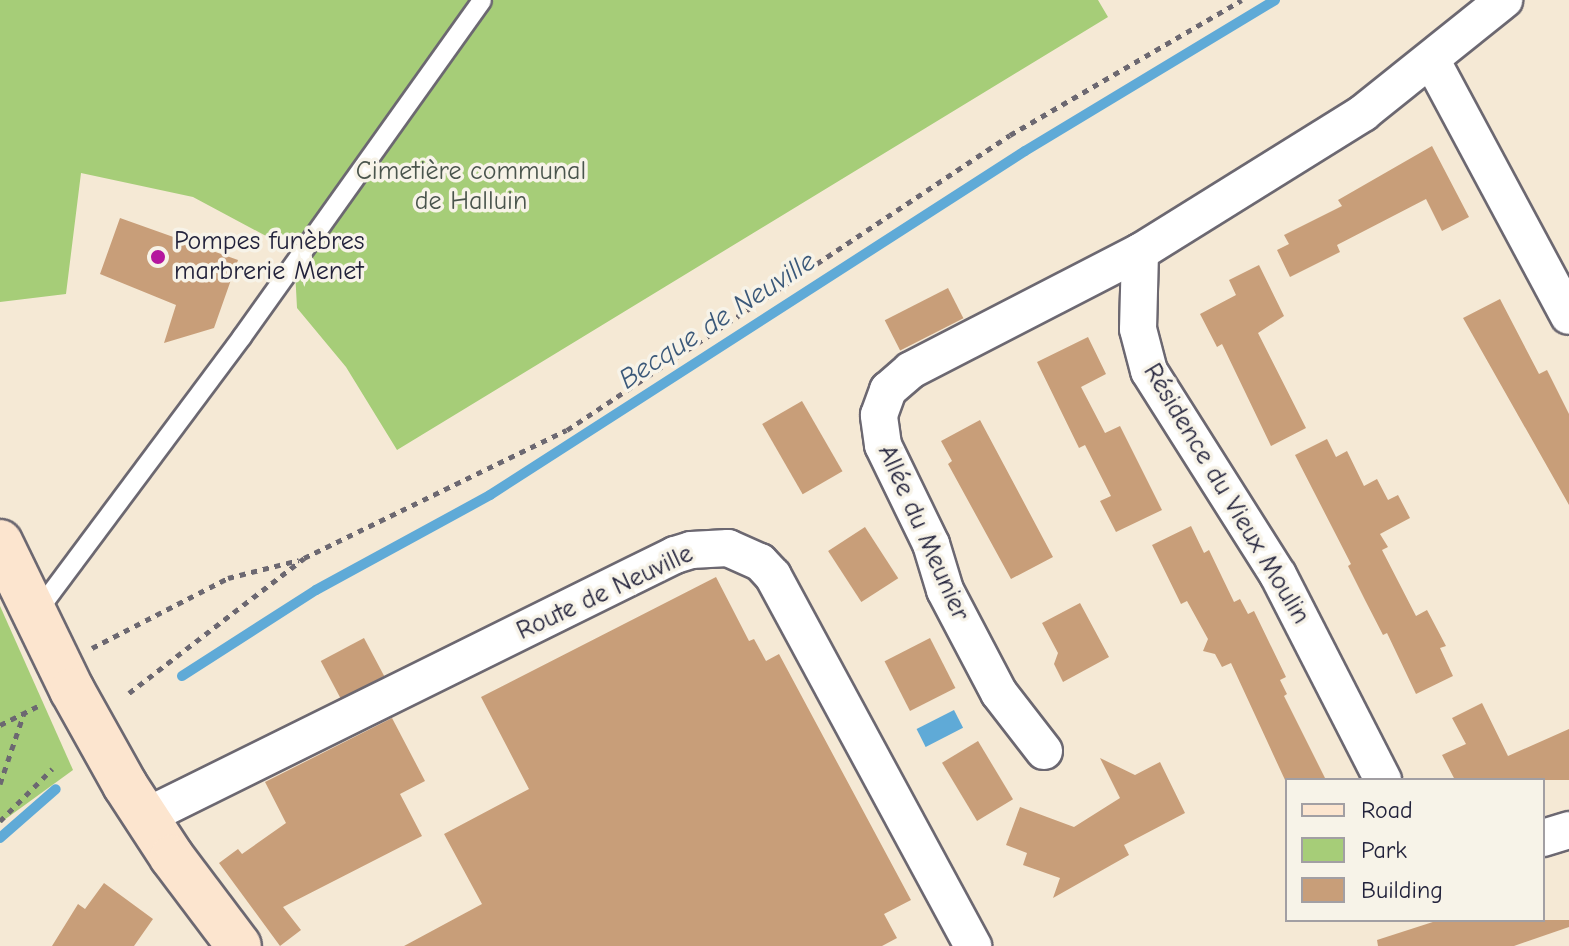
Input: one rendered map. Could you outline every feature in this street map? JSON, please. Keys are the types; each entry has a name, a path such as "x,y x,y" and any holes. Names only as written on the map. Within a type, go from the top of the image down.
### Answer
{"street":[{"path":"1140,252 1339,129 1432,61 1504,0"},
{"path":"1432,61 1569,316"},
{"name":"Allée du Meunier","path":"1044,751 999,693 945,590 931,544 883,445 879,415 888,390 911,370 1140,252"},
{"name":"Résidence du Vieux Moulin","path":"1140,252 1138,329 1149,371 1278,575 1382,778"},
{"path":"0,542 60,664 145,817 239,946"},
{"name":"Route de Neuville","path":"145,817 675,555 691,550 728,548 760,562 773,576 973,946"},
{"path":"1545,837 1569,830"}],"lane":[{"path":"36,615 242,337 482,1"}],"path":[{"path":"60,664 228,578 304,558 567,430 1010,135 1242,0"},
{"path":"129,693 304,558"},
{"path":"0,784 25,712"},
{"path":"0,821 52,769"}],"green space":[{"name":"Cimetière communal de Halluin","path":"0,0 1098,0 1108,17 397,450 346,367 297,308 294,251 193,197 81,173 66,294 0,302"},
{"path":"0,606 73,770 0,823"}],"water":[{"path":"954,710 963,728 926,747 917,729"}],"building":[{"path":"1432,146 1469,217 1442,231 1426,199 1337,245 1340,252 1290,277 1277,250 1289,244 1284,235 1342,206 1338,200"},
{"path":"120,218 238,260 214,328 164,343 176,305 100,274"},
{"path":"1259,265 1284,316 1258,333 1306,428 1271,446 1222,344 1217,347 1200,314 1236,295 1229,280"},
{"path":"948,288 963,318 900,351 885,320"},
{"path":"1500,299 1539,374 1547,370 1569,414 1569,505 1463,318"},
{"path":"1088,337 1106,374 1081,387 1105,433 1120,426 1162,510 1116,532 1100,501 1111,496 1085,445 1079,448 1037,362"},
{"path":"802,401 842,471 803,494 762,424"},
{"path":"980,420 1053,557 1011,579 948,464 952,461 941,441"},
{"path":"1327,439 1336,457 1347,451 1364,486 1377,479 1388,500 1398,495 1410,518 1380,534 1388,547 1382,550 1416,616 1427,610 1446,646 1440,648 1453,676 1416,694 1387,633 1383,635 1365,600 1348,566 1351,564 1295,455"},
{"path":"1191,526 1204,553 1209,550 1234,602 1240,599 1248,614 1254,611 1286,677 1280,680 1287,694 1284,696 1325,778 1285,780 1231,663 1222,667 1215,654 1203,651 1208,639 1187,601 1181,604 1152,545"},
{"path":"865,527 898,578 861,602 828,551"},
{"path":"716,577 749,641 754,639 766,661 779,654 911,900 884,914 897,938 882,946 404,946 482,904 444,834 529,789 481,697"},
{"path":"1080,603 1109,657 1063,682 1054,664 1058,653 1042,623"},
{"path":"364,638 384,676 341,699 321,661"},
{"path":"930,638 955,688 910,711 885,661"},
{"path":"1482,703 1508,756 1569,729 1569,780 1454,778 1442,755 1466,744 1452,718"},
{"path":"392,718 425,781 400,794 422,836 283,907 301,930 280,946 219,863 238,849 242,854 286,823 265,782"},
{"path":"978,741 1013,799 977,821 942,763"},
{"path":"1100,758 1135,775 1160,762 1185,813 1124,845 1129,855 1053,898 1060,878 1023,865 1027,853 1006,845 1020,807 1074,827 1120,798"},
{"path":"104,883 153,919 134,946 52,946 78,904 85,909"},
{"path":"1569,920 1569,927 1514,946 1378,946 1377,940 1433,922"}],"waterway":[{"name":"Becque de Neuville","path":"182,676 316,590 490,495 1025,151 1275,0"},
{"name":"Becque de Neuville","path":"0,838 56,789"}],"place":[{"name":"Pompes funèbres marbrerie Menet","path":"158,257"}]}
